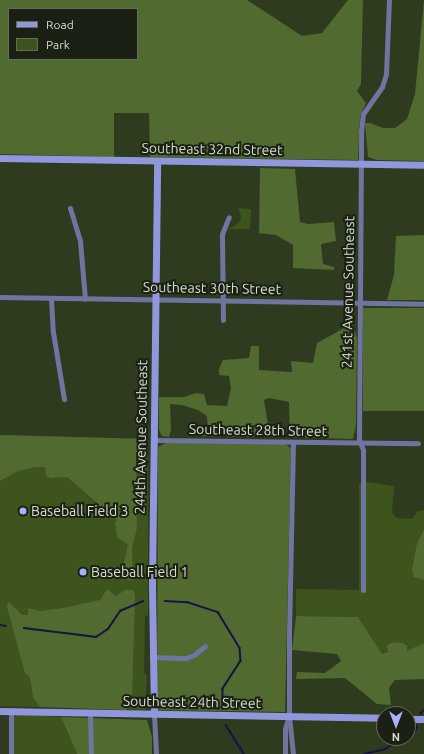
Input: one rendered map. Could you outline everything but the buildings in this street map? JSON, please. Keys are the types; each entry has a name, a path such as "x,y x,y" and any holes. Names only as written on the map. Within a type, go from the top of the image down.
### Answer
{"street":[{"name":"241st Avenue Southeast","path":"363,590 360,302 363,114 382,87 388,68 389,0"},
{"name":"Southeast 32nd Street","path":"0,158 424,166"},
{"name":"244th Avenue Southeast","path":"154,714 152,658 157,161"},
{"path":"70,208 80,241 85,299"},
{"path":"223,320 222,234 229,217"},
{"name":"Southeast 30th Street","path":"0,297 424,304"},
{"path":"51,298 53,332 64,399"},
{"name":"Southeast 28th Street","path":"154,440 293,443 418,443"},
{"path":"293,443 289,717 293,754"},
{"path":"152,658 186,658 194,655 205,646"},
{"name":"Southeast 24th Street","path":"0,711 376,718"},
{"path":"11,711 11,754"},
{"path":"90,713 91,754"},
{"path":"154,714 156,754"},
{"path":"285,754 285,728 289,717"}],"green space":[{"path":"0,0 247,0 302,36 322,33 348,0 363,0 361,84 357,91 366,103 360,116 358,160 150,157 149,113 114,113 114,157 0,154"},
{"path":"424,0 424,161 377,160 368,157 365,123 370,123 383,128 395,128 407,119 415,94"},
{"path":"260,168 295,169 300,222 308,224 334,222 336,241 321,244 323,264 334,267 334,270 293,268 293,245 276,235 259,233"},
{"path":"238,208 251,209 250,229 229,229 240,222 241,215"},
{"path":"424,235 424,300 387,300 394,275 396,236"},
{"path":"363,308 424,308 424,411 363,411"},
{"path":"348,326 353,326 357,338 356,425 353,439 290,437 289,402 269,398 264,400 270,437 202,436 208,431 207,416 198,410 182,405 170,404 171,430 169,437 162,436 159,430 159,397 184,397 196,393 204,394 207,405 227,406 231,388 229,376 219,375 219,369 223,360 249,358 251,346 259,346 259,370 292,372 291,361 313,363 317,343"},
{"path":"0,435 148,439 148,617 145,614 144,673 147,677 145,710 0,706"},
{"path":"0,435 148,439 140,444 136,456 137,528 132,548 133,581 123,578 122,571 128,545 117,537 115,522 117,520 67,477 51,478 46,476 45,467 35,467 18,471 0,481"},
{"path":"168,442 285,444 291,448 285,712 157,710 158,447"},
{"path":"366,482 394,486 392,513 397,518 412,519 418,511 424,510 424,529 417,543 414,577 424,580 424,643 412,651 407,651 407,646 403,643 394,642 388,652 382,654 358,617 296,616 296,589 359,590 359,484"},
{"path":"424,529 424,580 414,577 412,570 417,543"},
{"path":"107,589 116,596 125,590 133,590 135,595 132,700 126,710 40,707 33,697 30,677 25,673 7,607 8,601 22,615 28,615 28,608 40,611 100,600"},
{"path":"296,616 358,617 382,654 388,652 387,645 394,642 403,643 407,646 407,651 424,643 424,679 395,680 389,688 391,705 377,704 345,678 296,679 297,672 325,673 341,661 337,654 292,650"},
{"path":"18,714 61,717 77,754 13,754 13,717"},
{"path":"61,717 147,720 152,737 152,754 77,754"}],"waterway":[{"path":"24,628 96,637 108,629 120,611 143,601"},
{"path":"165,601 187,602 218,612 240,648 241,661 223,689 223,709"},
{"path":"0,625 6,626"},
{"path":"420,714 424,710"},
{"path":"226,725 244,754"},
{"path":"416,730 417,726"},
{"path":"364,754 385,749 390,746"}],"place":[{"name":"Baseball Field 3","path":"23,511"},
{"name":"Baseball Field 1","path":"83,572"}]}
